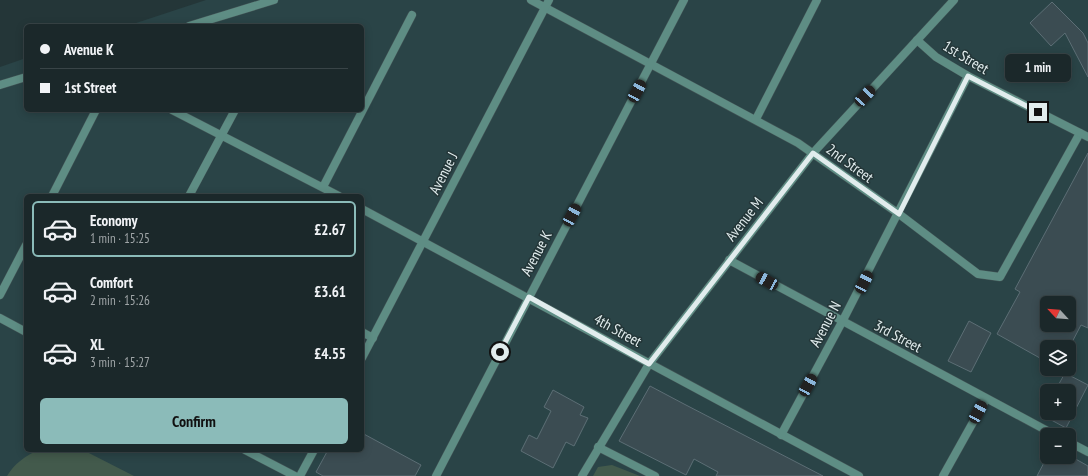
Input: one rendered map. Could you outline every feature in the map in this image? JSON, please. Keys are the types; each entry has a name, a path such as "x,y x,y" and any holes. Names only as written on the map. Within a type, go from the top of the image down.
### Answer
{"lane":[{"path":"196,24 274,0"},
{"name":"2nd Street","path":"531,0 547,4 651,64 756,119 813,153 899,214 978,274 1000,277 1080,133"},
{"name":"Avenue K","path":"436,476 684,0"},
{"path":"756,119 817,0"},
{"name":"Avenue M","path":"582,476 649,364 729,260 813,153 954,0"},
{"name":"Avenue J","path":"364,354 547,4"},
{"path":"364,108 412,15"},
{"name":"1st Street","path":"917,40 936,57 968,76 1088,137"},
{"name":"Avenue N","path":"781,435 899,214 968,76"},
{"path":"0,85 24,78"},
{"path":"53,194 95,112"},
{"path":"176,112 222,134 335,194"},
{"path":"190,194 233,112"},
{"path":"323,187 362,112"},
{"name":"4th Street","path":"364,210 423,243 529,297 649,364 859,476"},
{"path":"0,295 24,249"},
{"name":"3rd Street","path":"729,260 1042,428"},
{"path":"0,318 24,331"},
{"path":"364,333 373,338"},
{"path":"943,476 986,399"},
{"path":"1076,446 1088,452"},
{"path":"598,447 655,476"},
{"path":"249,452 294,476"},
{"path":"300,476 313,452"}],"shaded area":[{"path":"206,0 1088,0 1088,476 0,476 0,67 24,59 24,112 364,112 364,24 133,24"}],"green space":[{"path":"34,452 87,452 134,476 7,476 21,460"},
{"path":"612,465 640,476 593,476 598,467"}],"building":[{"path":"1052,2 1083,33 1088,43 1088,77 1065,33 1051,46 1030,23"},
{"path":"1088,153 1088,328 1081,325 1073,340 1040,340 1040,358 997,334 1020,292 1015,289"},
{"path":"969,321 991,333 971,372 948,361"},
{"path":"1063,376 1071,376 1088,385 1076,408 1076,384 1059,384"},
{"path":"650,386 823,476 716,476 718,472 694,459 686,475 619,441"},
{"path":"553,390 584,407 580,415 588,418 574,446 566,442 553,468 521,451 529,435 537,439 551,411 544,407"},
{"path":"1051,420 1070,420 1066,428"},
{"path":"364,434 421,465 415,476 323,476 316,472 327,452 364,452"},
{"path":"1076,459 1088,466 1088,476 1037,476 1043,464 1076,464"}],"route":[{"path":"500,352 529,297 649,364 813,153 832,168 899,214 968,76 1038,112"}]}
